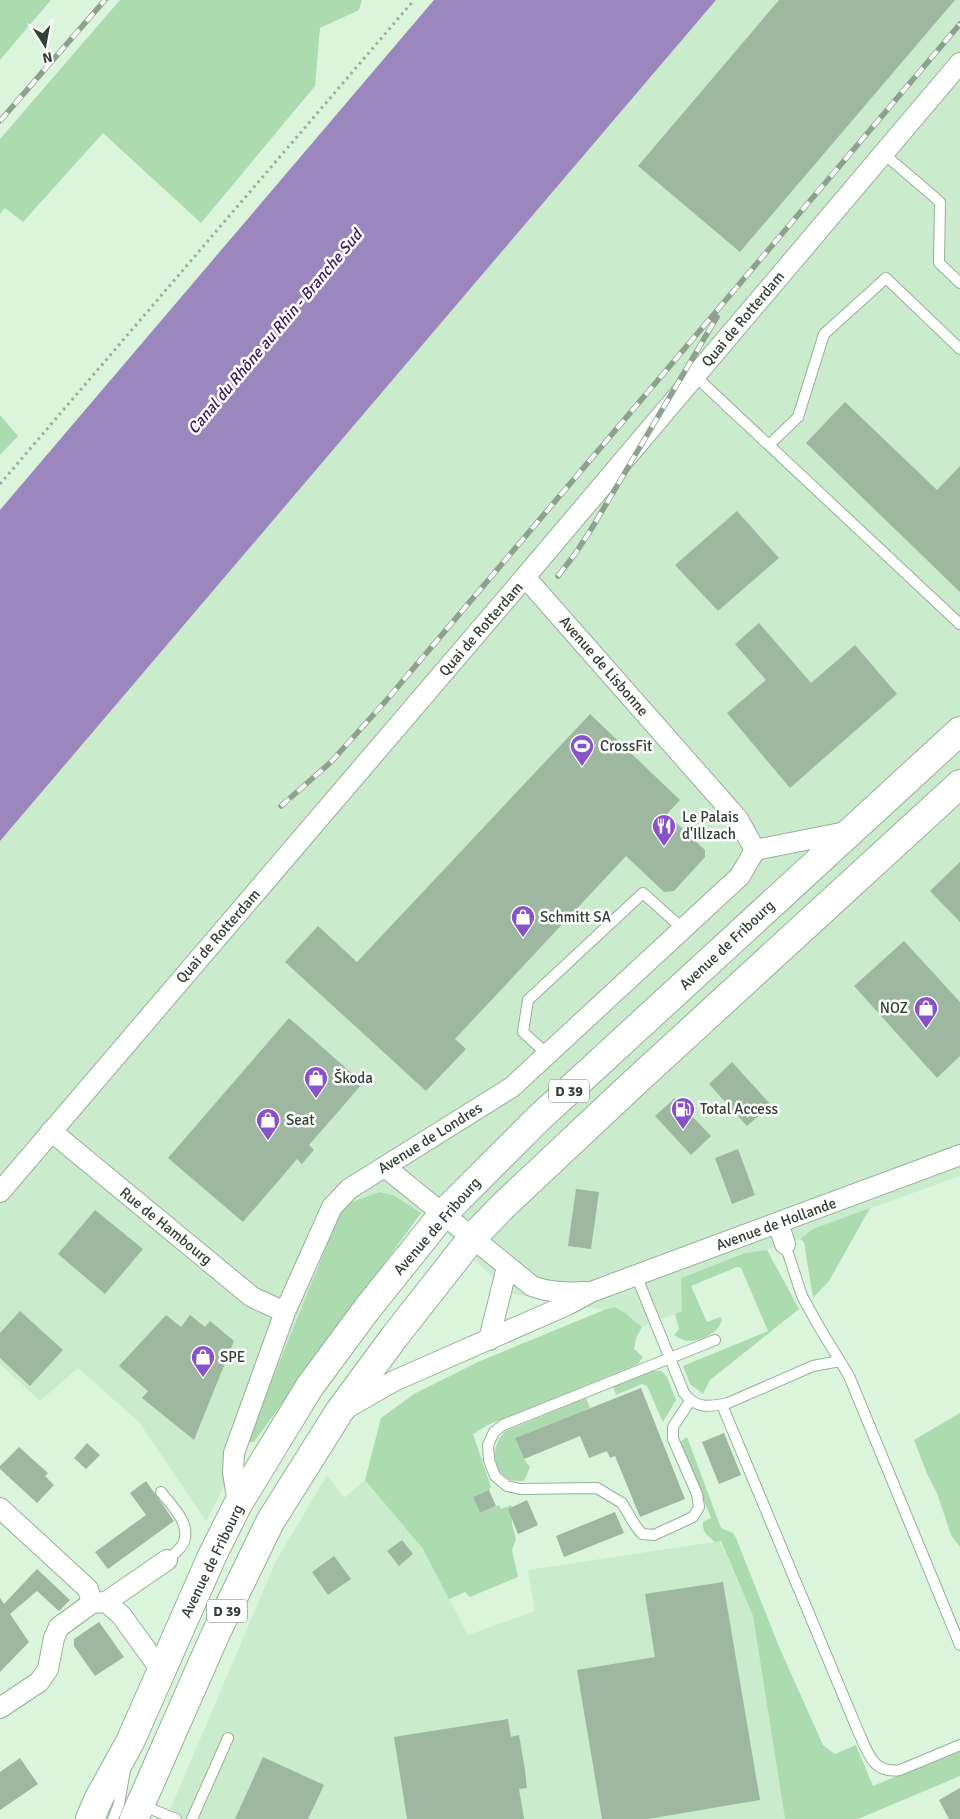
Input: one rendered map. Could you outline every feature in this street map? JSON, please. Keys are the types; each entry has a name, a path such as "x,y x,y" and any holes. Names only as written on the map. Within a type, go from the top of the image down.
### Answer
{"main road":[{"name":"Avenue de Fribourg","path":"90,1819 99,1798 130,1742 213,1554 238,1504 310,1386 367,1309 443,1214 539,1118 960,731"},
{"name":"D 39","path":"137,1812 216,1633 270,1522 339,1412 394,1336 472,1238 503,1206 622,1095 960,784"}],"street":[{"name":"Quai de Rotterdam","path":"0,1192 525,577 960,63"},
{"name":"Avenue de Lisbonne","path":"525,577 738,818 755,850"},
{"path":"755,850 851,831"},
{"name":"Avenue de Londres","path":"238,1504 233,1472 234,1453 285,1312 332,1207 349,1189 512,1087 740,876 755,850"},
{"name":"Rue de Hambourg","path":"51,1131 252,1298 285,1312"},
{"name":"Avenue de Hollande","path":"339,1412 394,1381 567,1305 591,1292 960,1154"},
{"name":"Avenue de Hollande","path":"385,1166 532,1286 561,1293 591,1292"},
{"path":"778,1223 785,1244"},
{"path":"489,1340 507,1267"},
{"path":"0,1508 88,1589 99,1602 121,1615 161,1670"},
{"path":"0,1708 39,1682 48,1669 54,1638 59,1626 167,1560"}],"lane":[{"path":"883,153 940,202 939,263 960,283"},
{"path":"769,445 798,417 824,334 886,278 960,349"},
{"path":"695,376 960,624"},
{"path":"547,1054 523,1032 528,1000 643,893 683,929"},
{"path":"785,1244 802,1296 849,1376 960,1645"},
{"path":"636,1275 684,1393 690,1401 697,1405 714,1406 728,1403 814,1366 840,1361"},
{"path":"690,1401 673,1427 673,1439 697,1494 699,1506 693,1517 654,1535 642,1534 622,1503 597,1488 520,1489 507,1486 495,1476 489,1460 488,1445 494,1432 503,1425 715,1340"},
{"path":"722,1404 858,1731 873,1761 880,1769 889,1772 900,1770 960,1745"},
{"path":"161,1492 180,1517 185,1534 184,1542 167,1560"},
{"path":"192,1819 228,1738"},
{"path":"113,1819 119,1804 130,1742"},
{"path":"137,1812 176,1819"}],"path":[{"path":"0,484 414,0"}],"shaded area":[{"path":"0,0 51,0 0,60"},
{"path":"120,0 362,0 359,10 320,28 315,86 201,223 103,133 23,222 5,208 0,214 0,139"},
{"path":"716,0 960,0 960,1176 813,1229 800,1239 767,1250 745,1253 681,1278 682,1311 642,1327 615,1307 604,1310 508,1293 452,1237 393,1195 379,1192 349,1203 247,1442 206,1521 139,1422 78,1368 40,1401 0,1364 0,840"},
{"path":"0,415 18,436 0,455"},
{"path":"379,1192 393,1195 421,1213 254,1442 247,1442 339,1216 349,1203"},
{"path":"870,1208 829,1281 813,1298 804,1242 800,1239 813,1229"},
{"path":"767,1250 799,1309 710,1380 703,1394 690,1384 683,1366 768,1331 741,1268 737,1267 691,1286 707,1322 720,1317 722,1320 714,1332 705,1338 695,1341 686,1340 674,1335 679,1329 675,1314 682,1311 681,1278 745,1253"},
{"path":"615,1307 642,1327 636,1338 634,1349 643,1357 638,1364 490,1424 473,1434 491,1487 489,1490 473,1497 480,1513 499,1505 501,1509 511,1505 512,1524 516,1539 512,1550 518,1577 470,1597 465,1592 449,1599 423,1549 365,1480 381,1418 414,1394 478,1362"},
{"path":"652,1371 661,1371 667,1377 676,1400 663,1422 647,1386 642,1384 616,1395 613,1386"},
{"path":"586,1398 590,1408 515,1438 524,1459 530,1467 524,1481 510,1480 502,1474 498,1468 495,1455 498,1442 506,1431"},
{"path":"960,1413 960,1547 951,1535 937,1493 914,1440"},
{"path":"687,1437 721,1528 733,1533 736,1538 780,1649 823,1745 835,1754 856,1745 873,1786 960,1750 960,1776 858,1819 785,1819 753,1616 721,1541 715,1542 703,1529 703,1522 711,1518 680,1442"},
{"path":"327,1475 344,1498 365,1480 423,1549 468,1635 535,1611 528,1570 720,1541 753,1616 785,1819 166,1819 276,1561"}],"water":[{"name":"Canal du Rhône au Rhin - Branche Sud","path":"434,0 716,0 0,841 0,510"}],"building":[{"path":"779,0 955,0 740,252 638,166"},
{"path":"845,402 937,490 960,466 960,592 806,443"},
{"path":"737,511 779,558 718,611 675,565"},
{"path":"759,623 811,683 855,645 897,694 790,788 727,713 766,680 735,644"},
{"path":"590,714 680,800 667,814 705,850 705,857 674,891 664,892 626,856 455,1039 466,1049 426,1091 285,962 318,926 357,962"},
{"path":"960,862 960,922 930,891"},
{"name":"NOZ","path":"904,941 960,1002 960,1056 937,1078 854,986"},
{"path":"289,1018 363,1083 309,1145 314,1150 302,1164 297,1159 243,1222 168,1158"},
{"path":"732,1062 771,1105 747,1126 709,1084"},
{"path":"675,1098 711,1136 691,1155 655,1116"},
{"path":"738,1149 755,1195 732,1204 715,1158"},
{"path":"576,1189 599,1192 591,1249 568,1246"},
{"path":"95,1210 143,1249 105,1294 58,1254"},
{"path":"20,1311 63,1350 30,1386 0,1358 0,1333"},
{"path":"166,1315 181,1327 190,1315 205,1327 210,1321 234,1341 194,1440 142,1398 148,1391 119,1366"},
{"path":"641,1388 685,1499 640,1517 615,1456 610,1458 607,1451 589,1458 580,1436 524,1459 515,1438"},
{"path":"724,1433 741,1475 719,1484 702,1442"},
{"path":"87,1443 100,1455 86,1469 74,1458"},
{"path":"19,1447 48,1473 45,1476 54,1485 37,1503 0,1469 0,1466"},
{"path":"146,1481 174,1521 108,1569 95,1552 146,1515 130,1493"},
{"path":"489,1490 496,1506 480,1513 473,1497"},
{"path":"527,1500 538,1525 518,1534 508,1509"},
{"path":"615,1512 624,1533 564,1557 556,1536"},
{"path":"402,1540 413,1554 399,1566 387,1551"},
{"path":"334,1556 351,1579 328,1595 312,1572"},
{"path":"37,1569 70,1600 59,1611 37,1591 10,1614 29,1642 0,1672 0,1598 4,1604"},
{"path":"723,1582 760,1800 648,1819 602,1819 577,1670 655,1657 645,1594"},
{"path":"99,1622 124,1657 95,1676 74,1646 74,1639"},
{"path":"508,1719 511,1737 519,1735 525,1770 527,1788 519,1789 524,1819 407,1819 394,1737"},
{"path":"263,1757 324,1785 308,1819 235,1819"},
{"path":"20,1758 38,1784 0,1810 0,1772"},
{"path":"960,1788 960,1819 949,1819 939,1800"}],"railway":[{"path":"0,121 105,0"},
{"path":"281,806 331,762 384,703 960,24"},
{"path":"558,576 592,528 717,317"}],"place":[{"name":"CrossFit","path":"582,767"},
{"name":"Le Palais d'Illzach","path":"664,847"},
{"name":"Schmitt SA","path":"523,938"},
{"name":"NOZ","path":"926,1029"},
{"name":"Škoda","path":"316,1099"},
{"name":"Total Access","path":"683,1130"},
{"name":"Seat","path":"268,1141"},
{"name":"SPE","path":"203,1378"}]}
